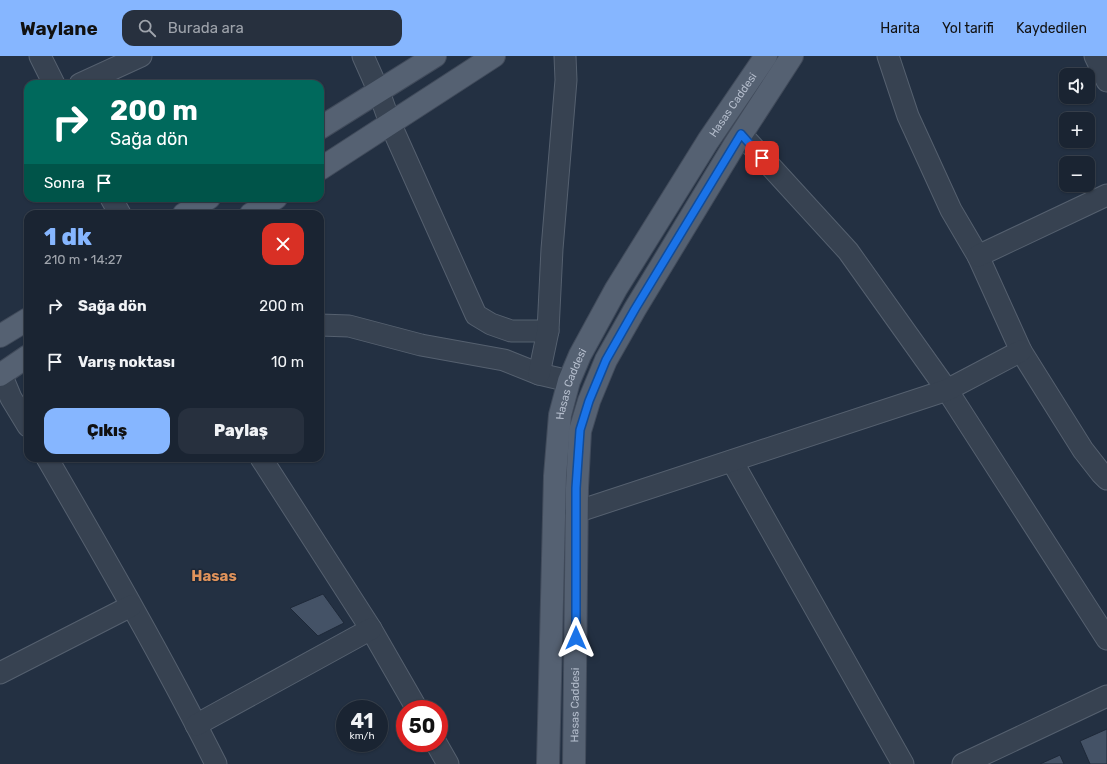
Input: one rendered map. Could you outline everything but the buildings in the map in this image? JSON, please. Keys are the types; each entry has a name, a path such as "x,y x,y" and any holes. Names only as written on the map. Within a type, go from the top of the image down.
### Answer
{"main road":[{"path":"324,126 435,56"},
{"path":"324,166 494,56"},
{"name":"Hasas Caddesi","path":"548,764 554,476 560,415 570,381 580,355 616,289 708,141 766,56"},
{"name":"Hasas Caddesi","path":"574,764 576,512 580,430 589,401 606,360 635,309 741,134 792,56"},
{"path":"190,210 203,202"},
{"path":"257,210 270,202"},
{"path":"0,336 24,321"},
{"path":"0,375 24,359"}],"street":[{"path":"40,56 52,80"},
{"path":"89,80 141,56"},
{"path":"364,56 390,123 476,315 491,324 512,331 548,331"},
{"path":"539,374 548,331 552,249 566,80 565,56"},
{"path":"888,56 908,116 951,210 978,256 1021,351 1083,450 1107,479"},
{"path":"1096,56 1107,81"},
{"path":"741,134 848,251 947,390 1107,639"},
{"path":"978,256 1107,195"},
{"path":"324,325 348,326 421,345 504,360 539,374 570,381"},
{"path":"576,512 947,390 1021,351"},
{"path":"0,375 11,398 24,419"},
{"path":"732,461 903,764"},
{"path":"49,462 96,542 216,764"},
{"path":"264,462 371,629 412,700"},
{"path":"0,673 131,606"},
{"path":"196,725 371,629"},
{"path":"963,764 993,758 1107,696"},
{"path":"441,752 448,764"}],"district":[{"name":"Hasas","path":"214,576"}],"route":[{"path":"576,638 576,488 580,430 589,401 606,360 635,309 741,134 762,158"}]}
